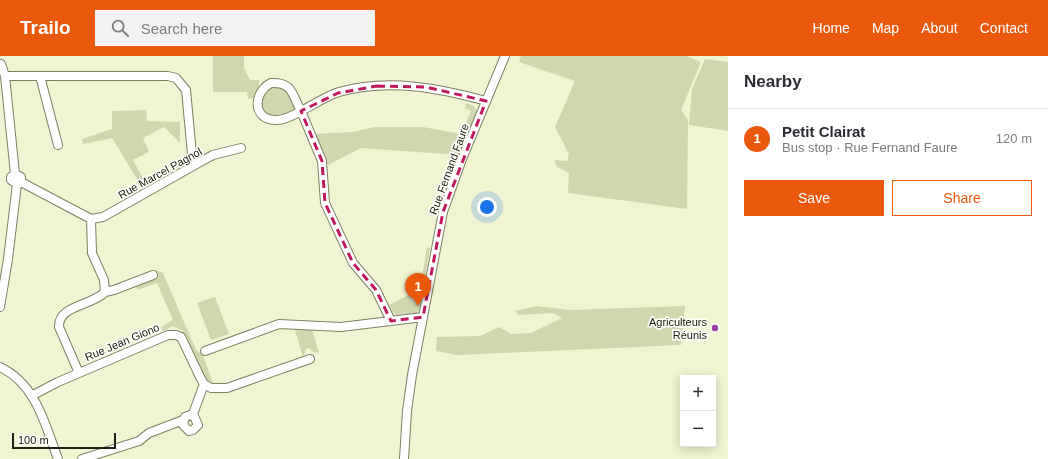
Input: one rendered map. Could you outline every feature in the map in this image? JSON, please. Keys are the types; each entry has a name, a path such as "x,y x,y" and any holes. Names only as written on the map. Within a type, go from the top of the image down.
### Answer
{"street":[{"name":"Rue Fernand Faure","path":"404,459 407,411 443,212 462,159 505,56"},
{"path":"1,61 6,76 15,174 11,180 91,219 90,242 92,253 104,280 105,292"},
{"path":"6,76 168,76 176,78 186,90 193,165"},
{"path":"40,76 58,145"},
{"path":"391,321 376,290 352,263 325,203 322,161 301,111 293,93 284,84 271,83 265,86 258,96 259,109 267,118 280,120 301,111 338,93 355,88 384,86 426,87 486,101"},
{"name":"Rue Marcel Pagnol","path":"91,219 103,217 193,165 213,156 241,148"},
{"path":"0,307 19,183"},
{"path":"79,373 59,327 59,320 62,314 96,299 105,292 153,275"},
{"path":"205,351 279,324 341,328 423,317"},
{"name":"Rue Jean Giono","path":"33,395 161,337 176,334 184,341 204,384"},
{"path":"183,420 185,429 193,430 198,425 193,414 204,384 211,388 227,388 310,359"},
{"path":"0,367 11,372 33,395 58,459"},
{"path":"82,459 139,440 149,433 183,420 185,417 193,414"}],"highlighted area":[{"path":"377,86 426,87 486,101 443,212 423,317 391,321 376,290 353,263 325,203 322,161 301,111 338,93"}],"green space":[{"path":"213,56 244,56 244,68 250,80 259,80 259,88 253,98 248,99 247,92 213,92"},
{"path":"521,56 686,56 701,62 681,110 688,120 687,209 568,193 569,173 556,166 555,160 567,161 569,154 555,127 575,81 519,62"},
{"path":"705,59 728,62 728,131 689,125 692,89"},
{"path":"272,85 286,89 296,110 288,114 273,117 265,113 261,106 260,97"},
{"path":"466,103 474,106 477,112 459,155 361,148 328,165 315,134 354,132 374,127 423,127 461,134 471,111 465,108"},
{"path":"146,110 147,121 180,122 180,143 164,127 143,138 149,152 133,160 147,186 143,189 112,138 83,144 82,139 112,129 112,111"},
{"path":"427,247 430,248 419,310 417,313 395,315 389,305 420,289"},
{"path":"154,269 163,273 196,350 203,355 214,386 203,379 186,339 181,336 183,331 173,326 163,331 161,327 173,320 157,283 137,290 136,286 157,277"},
{"path":"215,297 229,334 211,340 197,303"},
{"path":"536,306 570,310 685,306 681,345 457,355 436,351 437,337 480,336 499,327 511,334 531,333 562,318 553,313 518,315 515,311"},
{"path":"294,327 312,329 319,353 314,352 309,348 306,349 303,357"}],"place":[{"name":"Petit Clairat","path":"418,306"},
{"name":"Agriculteurs Réunis","path":"715,328"}]}
